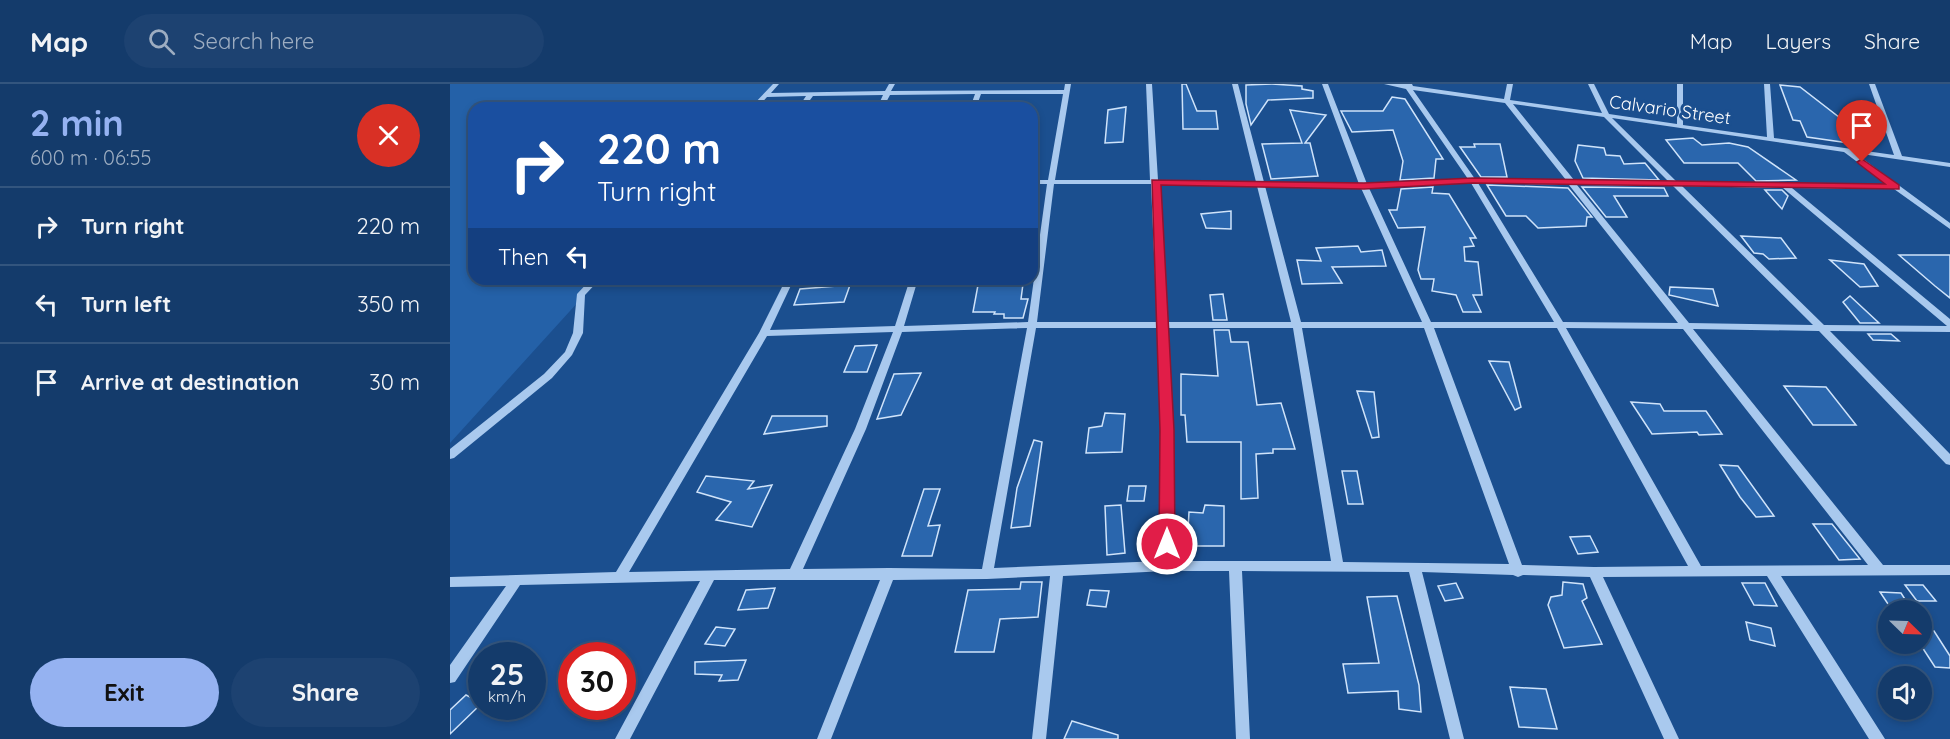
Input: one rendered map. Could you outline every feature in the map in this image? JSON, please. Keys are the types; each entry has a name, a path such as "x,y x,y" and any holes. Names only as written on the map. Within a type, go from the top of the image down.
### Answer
{"street":[{"path":"759,102 776,84"},
{"path":"883,102 892,84"},
{"path":"1149,84 1156,182 1167,430 1167,566"},
{"path":"1236,84 1297,326 1338,567"},
{"path":"1325,84 1364,186 1428,325 1518,572"},
{"name":"Calvario Street","path":"1387,84 1950,165"},
{"path":"1510,84 1507,101 1879,570"},
{"path":"1591,84 1607,117 1821,327 1950,461"},
{"path":"1680,84 1680,127"},
{"path":"1767,84 1771,139"},
{"path":"1872,84 1899,158"},
{"path":"1410,86 1473,181 1560,325 1698,572"},
{"path":"765,95 979,92 1067,88 1051,182 1038,281"},
{"path":"975,102 979,92"},
{"path":"805,102 811,94"},
{"path":"1845,150 1950,227"},
{"path":"1038,182 1364,186 1473,181 1896,187"},
{"path":"1784,184 1950,324"},
{"path":"450,455 548,376 570,353 578,333 581,294 590,285"},
{"path":"620,578 764,333 787,285"},
{"path":"794,574 855,445 900,331 912,285"},
{"path":"987,574 1037,285"},
{"path":"764,333 1032,326 1560,325 1950,330"},
{"path":"450,582 710,575 987,574 1167,566 1414,567 1518,572 1950,570"},
{"path":"1235,567 1243,739"},
{"path":"1414,567 1457,739"},
{"path":"1039,739 1057,571"},
{"path":"1770,571 1878,739"},
{"path":"1594,572 1672,739"},
{"path":"824,739 889,573"},
{"path":"622,739 710,575"},
{"path":"450,677 517,580"}],"shaded area":[{"path":"450,84 777,84 760,102 468,102 468,285 594,285 450,443"}],"building":[{"path":"1182,84 1186,84 1197,111 1216,111 1218,129 1183,129"},
{"path":"1246,85 1302,86 1302,89 1313,91 1313,98 1268,100 1251,125 1246,104"},
{"path":"1780,85 1800,87 1853,128 1863,145 1807,137 1800,121 1793,120"},
{"path":"1392,97 1405,99 1443,159 1436,159 1434,178 1400,180 1403,161 1393,130 1352,132 1341,111 1383,111"},
{"path":"1126,107 1123,142 1105,143 1108,110"},
{"path":"1290,110 1326,115 1305,143 1310,143 1318,176 1271,179 1262,144 1302,143"},
{"path":"1693,138 1702,145 1729,143 1748,147 1796,180 1756,181 1738,163 1684,163 1666,140"},
{"path":"1474,144 1500,144 1507,177 1481,177 1460,147 1475,147"},
{"path":"1578,145 1604,148 1606,155 1620,156 1624,164 1645,163 1659,180 1583,178 1575,161"},
{"path":"1487,185 1568,188 1592,217 1587,217 1586,226 1538,228 1526,216 1506,216"},
{"path":"1433,187 1432,193 1449,194 1476,238 1470,238 1474,246 1464,247 1465,261 1478,262 1482,295 1473,295 1481,312 1463,312 1456,295 1432,291 1434,279 1421,279 1418,270 1425,227 1398,228 1389,210 1397,210 1401,189"},
{"path":"1582,187 1664,188 1668,196 1614,196 1627,217 1606,217"},
{"path":"1765,190 1782,190 1788,196 1782,209"},
{"path":"1231,211 1231,229 1206,228 1201,214"},
{"path":"1741,236 1781,238 1796,258 1769,259 1763,254 1754,253"},
{"path":"1358,246 1361,252 1382,250 1386,266 1332,267 1342,283 1302,284 1297,260 1321,261 1316,248"},
{"path":"1899,255 1950,255 1950,298 1935,286"},
{"path":"1830,260 1864,264 1878,286 1860,287"},
{"path":"850,285 844,302 794,305 800,289"},
{"path":"978,285 1023,285 1021,299 1028,299 1023,318 1004,318 1004,314 994,314 995,312 973,312"},
{"path":"1670,287 1713,289 1718,306 1669,295"},
{"path":"1223,294 1227,320 1213,320 1210,295"},
{"path":"1850,296 1879,323 1860,323 1843,302"},
{"path":"1214,330 1229,330 1231,342 1248,342 1257,405 1281,403 1295,449 1273,449 1273,453 1256,454 1258,498 1241,499 1241,442 1187,442 1185,415 1181,415 1181,374 1218,376"},
{"path":"1868,334 1891,334 1899,341 1873,340"},
{"path":"877,345 867,372 844,372 855,346"},
{"path":"1489,361 1509,362 1521,407 1515,410"},
{"path":"921,373 901,415 877,419 894,374"},
{"path":"1784,386 1826,387 1856,425 1813,425"},
{"path":"1357,391 1374,392 1379,437 1372,438"},
{"path":"1631,402 1660,404 1664,411 1706,411 1722,434 1699,435 1697,432 1652,434"},
{"path":"1105,413 1125,414 1122,452 1086,453 1089,428 1102,426"},
{"path":"772,416 827,416 827,426 764,434"},
{"path":"1034,440 1042,442 1030,526 1011,528 1017,488"},
{"path":"1720,465 1738,466 1774,516 1756,517"},
{"path":"1342,471 1357,471 1363,504 1348,504"},
{"path":"706,476 754,481 748,489 772,485 752,527 716,520 731,502 697,492"},
{"path":"1129,486 1146,486 1144,501 1127,501"},
{"path":"924,489 940,489 928,526 940,525 932,556 902,556"},
{"path":"1121,505 1125,553 1107,555 1105,506"},
{"path":"1205,505 1224,506 1224,546 1187,546 1189,512 1203,513"},
{"path":"1813,524 1832,524 1860,559 1839,560"},
{"path":"1590,536 1598,552 1578,554 1570,537"},
{"path":"1021,582 1042,582 1038,617 1000,619 994,652 955,652 968,590 1020,589"},
{"path":"1563,582 1583,584 1587,598 1582,601 1602,644 1564,648 1548,605 1551,597 1562,595"},
{"path":"1456,583 1463,598 1445,601 1438,586"},
{"path":"1742,583 1765,583 1777,606 1754,605"},
{"path":"1905,585 1923,585 1936,601 1932,600 1916,600"},
{"path":"775,588 768,608 738,610 746,590"},
{"path":"1090,590 1109,591 1106,607 1087,605"},
{"path":"1880,592 1901,593 1906,600 1885,600"},
{"path":"1397,596 1419,685 1421,712 1399,709 1398,691 1348,693 1343,664 1379,663 1367,597"},
{"path":"1746,622 1771,628 1775,646 1750,640"},
{"path":"716,627 735,629 725,646 705,644"},
{"path":"1932,631 1950,656 1950,668 1935,667 1927,654 1932,654"},
{"path":"746,660 738,680 719,681 722,675 695,674 695,662"},
{"path":"1510,687 1546,689 1557,729 1519,727"},
{"path":"466,695 468,696 468,717 450,734 450,710"},
{"path":"1072,721 1118,735 1118,739 1064,739"}],"route":[{"path":"1167,544 1167,430 1156,182 1364,186 1473,181 1896,187 1862,162"}]}
